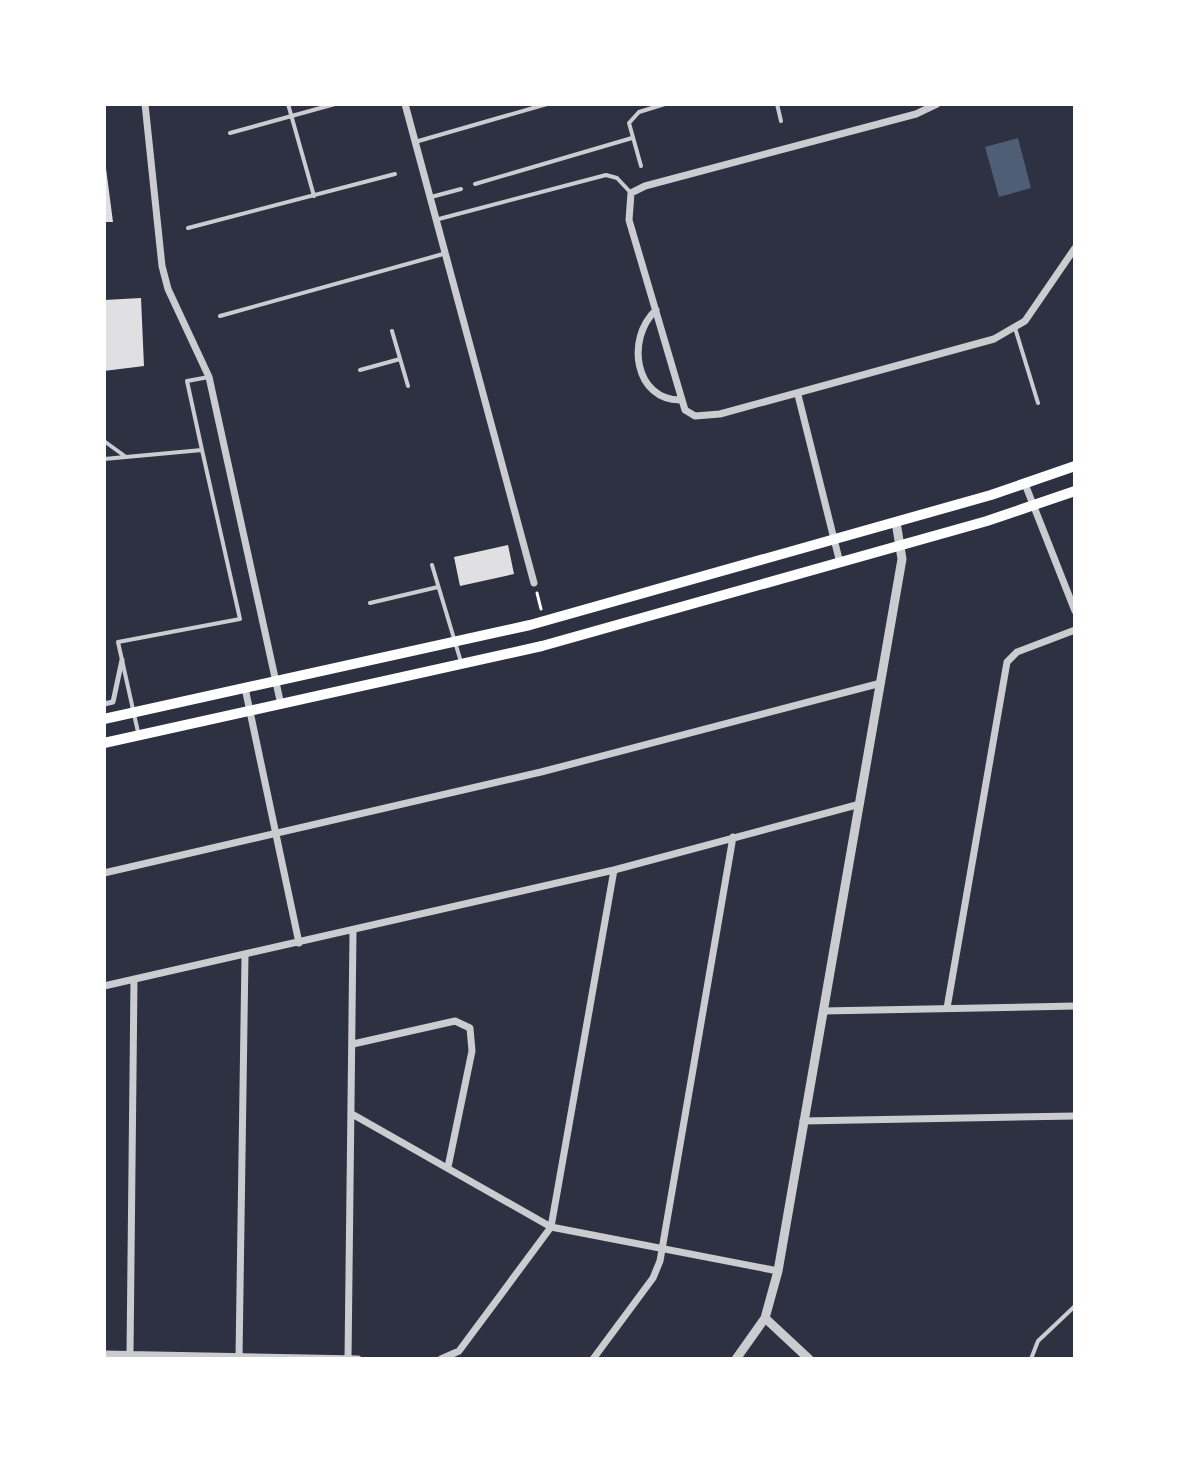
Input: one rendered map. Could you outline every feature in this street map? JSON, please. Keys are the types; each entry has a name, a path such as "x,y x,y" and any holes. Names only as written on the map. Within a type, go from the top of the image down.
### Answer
{"main road":[{"path":"104,719 544,621 896,522 1075,466"},
{"path":"104,743 462,666 840,563 1034,507 1075,491"}],"street":[{"path":"145,104 162,266 168,289 209,377 281,705"},
{"path":"405,104 534,583"},
{"path":"937,104 916,114 645,186 631,193 629,220 685,410 695,416 707,416 798,395 994,339 1015,328 1040,302 1075,248"},
{"path":"656,310 640,329 636,339 637,355 656,394 666,400 681,400"},
{"path":"798,395 840,563"},
{"path":"1025,484 1075,611"},
{"path":"736,1359 765,1318 778,1271 903,545 896,522"},
{"path":"947,1008 1009,659 1075,630"},
{"path":"104,704 113,702 122,660"},
{"path":"104,873 276,836 541,772 881,683"},
{"path":"245,688 299,943"},
{"path":"104,986 353,932 614,870 860,804"},
{"path":"593,1359 653,1278 661,1249 733,837"},
{"path":"441,1359 459,1351 551,1227 614,870"},
{"path":"348,1359 353,932"},
{"path":"239,1357 245,956"},
{"path":"130,1354 134,980"},
{"path":"823,1011 1075,1006"},
{"path":"353,1044 455,1021 470,1028 472,1051 448,1167"},
{"path":"352,1114 551,1227 778,1271"},
{"path":"803,1121 1075,1116"},
{"path":"765,1318 809,1359"},
{"path":"104,1354 358,1359"}],"lane":[{"path":"288,104 314,196"},
{"path":"230,133 335,104"},
{"path":"415,142 530,106 547,104"},
{"path":"641,166 629,123 632,116 665,104"},
{"path":"777,104 781,121"},
{"path":"475,184 632,138"},
{"path":"188,228 395,174"},
{"path":"435,220 596,176 613,175 631,193"},
{"path":"429,197 461,189"},
{"path":"220,316 443,254"},
{"path":"1015,328 1038,403"},
{"path":"392,331 408,386"},
{"path":"360,370 400,359"},
{"path":"139,736 118,642 240,619 187,381 209,377"},
{"path":"104,441 128,458"},
{"path":"104,459 202,450"},
{"path":"432,565 462,666"},
{"path":"370,603 439,587"},
{"path":"1031,1359 1038,1341 1075,1306"}],"path":[{"path":"534,583 544,621"}],"water":[{"path":"1018,138 1031,188 999,197 985,147"}],"building":[{"path":"104,153 113,222 104,222"},
{"path":"141,298 144,366 104,371 104,300"},
{"path":"508,545 514,574 460,586 454,557"}]}
